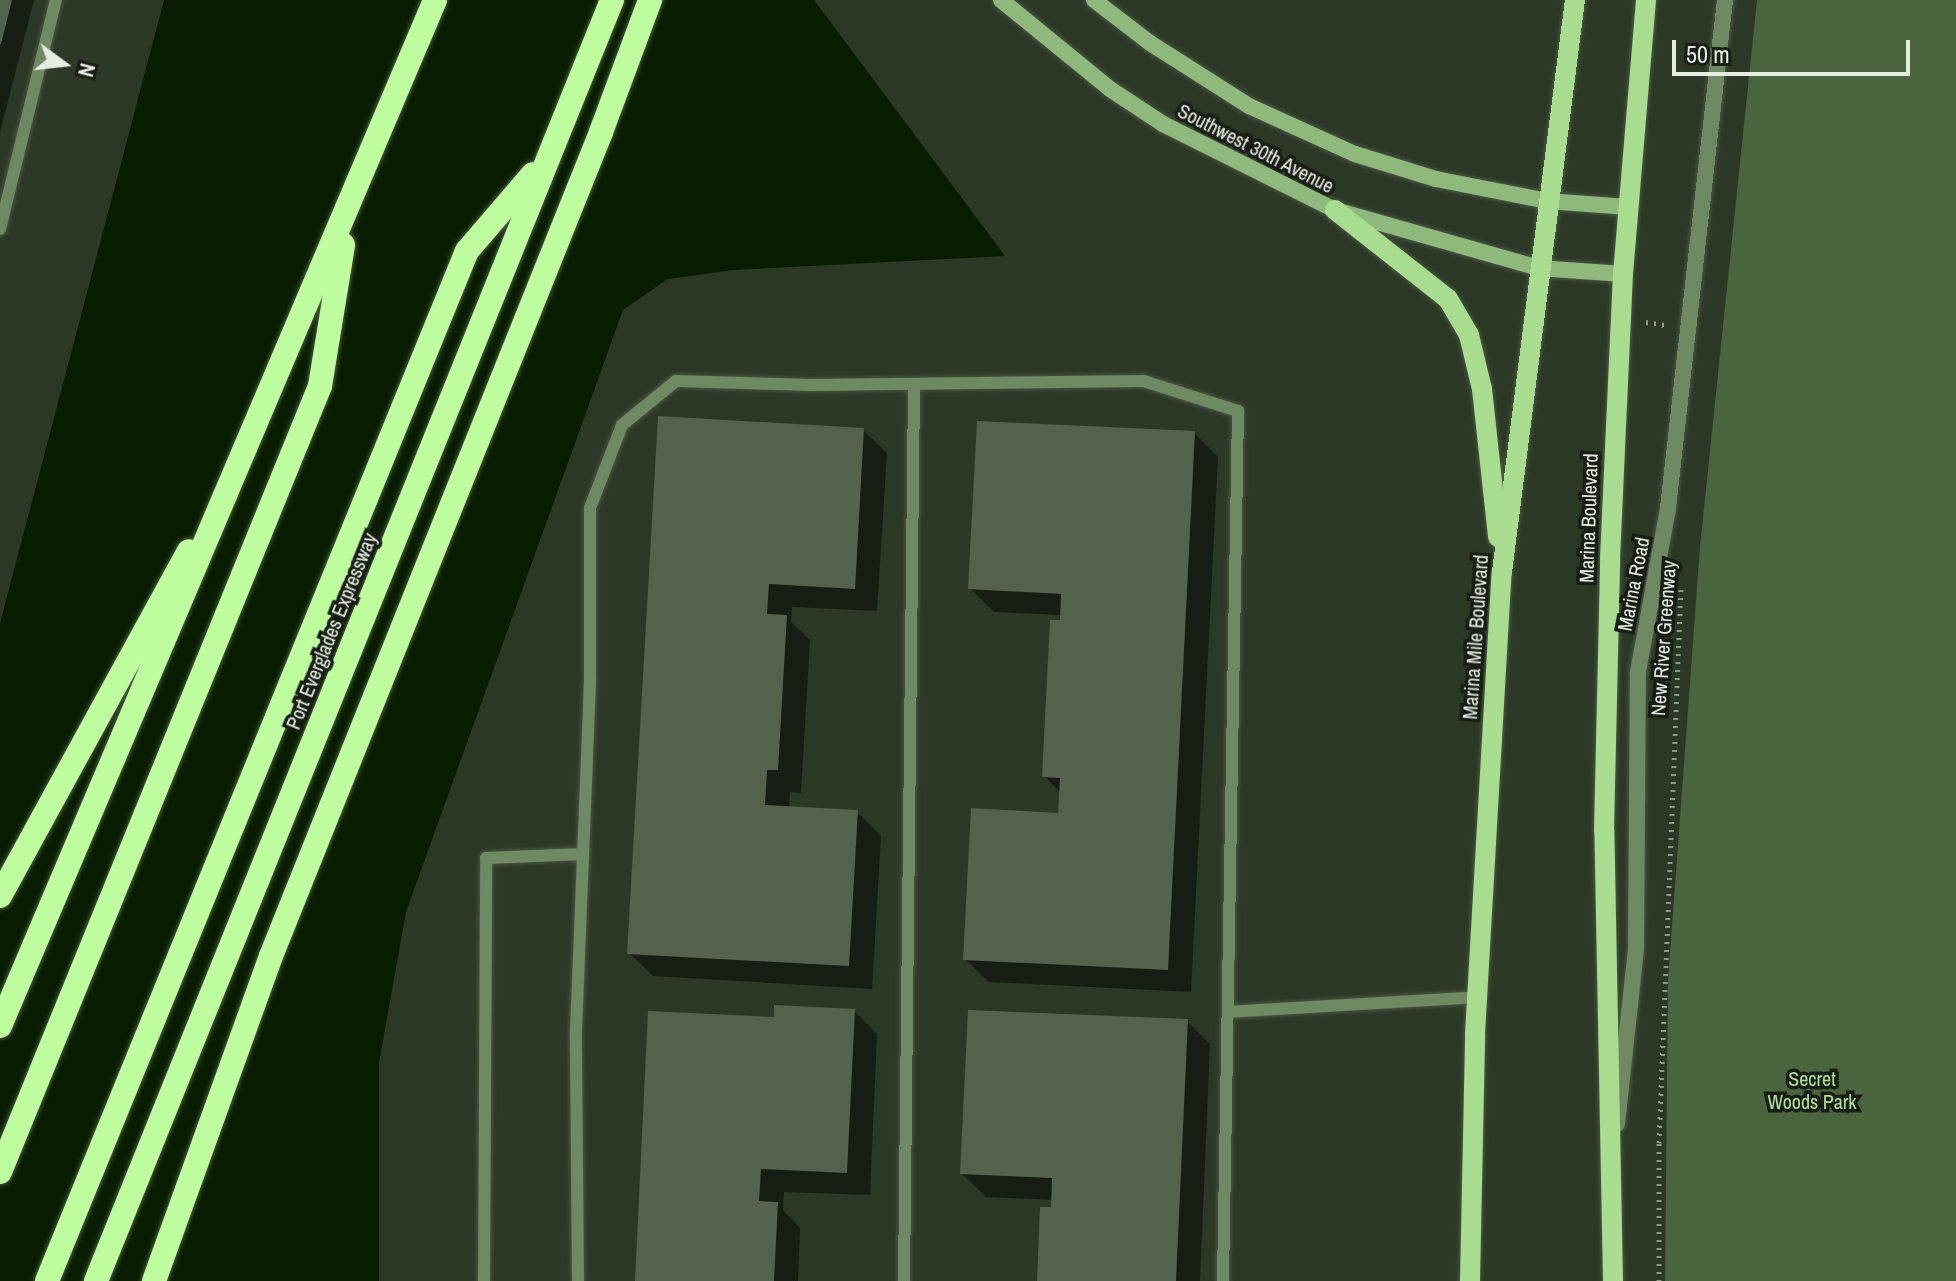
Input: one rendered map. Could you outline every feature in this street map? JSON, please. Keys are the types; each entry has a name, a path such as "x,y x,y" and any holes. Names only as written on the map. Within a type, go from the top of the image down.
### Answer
{"highway":[{"path":"0,1026 257,426 435,0"},
{"name":"Port Everglades Expressway","path":"96,1281 612,0"},
{"path":"154,1281 271,956 650,0"},
{"path":"47,1281 467,251 546,158"},
{"path":"0,1172 320,386 350,203"},
{"path":"0,896 257,426"}],"main road":[{"name":"Southwest 30th Avenue","path":"1001,0 1110,89 1163,124 1335,210 1538,268 1623,274"},
{"name":"Southwest 30th Avenue","path":"1094,0 1150,43 1249,106 1355,154 1436,179 1547,201 1628,207"},
{"name":"Marina Mile Boulevard","path":"1470,1281 1477,997 1502,572 1538,268 1575,0"},
{"path":"1628,207 1646,0"},
{"name":"Marina Boulevard","path":"1611,1177 1604,831 1623,274 1628,207"},
{"path":"1335,210 1448,299 1469,335 1482,389 1502,572"},
{"path":"1611,1177 1613,1281"}],"street":[{"name":"Marina Road","path":"1611,1177 1636,948 1637,682 1668,508 1725,0"}],"lane":[{"path":"0,229 56,0"},
{"path":"578,1281 576,1031 590,508 622,425 676,381 914,384 1144,381 1238,411 1223,1281"},
{"path":"904,1281 914,384"},
{"path":"484,1281 486,858 583,854"},
{"path":"1228,1012 1477,997"}],"path":[{"path":"1646,322 1674,326"},
{"name":"New River Greenway","path":"1659,1281 1661,1080 1681,581"}],"green space":[{"name":"Secret Woods Park","path":"1757,0 1956,0 1956,1281 1665,1281 1668,981 1700,547"}],"shaded area":[{"path":"164,0 814,0 1005,256 734,270 668,279 623,310 406,912 379,1063 379,1281 0,1281 0,623"}],"building":[{"path":"0,0 12,0 1,44 0,44"},
{"path":"658,416 864,428 855,589 769,584 767,614 787,615 778,770 767,770 765,805 858,810 849,966 627,954"},
{"path":"977,421 1195,431 1168,970 963,960 971,808 1058,813 1060,778 1042,777 1050,620 1060,620 1061,594 968,589"},
{"path":"774,1005 855,1009 847,1173 761,1169 759,1201 778,1202 774,1281 635,1281 648,1011 774,1017"},
{"path":"968,1010 1188,1019 1176,1281 1037,1281 1040,1207 1051,1207 1052,1178 960,1174"}]}
